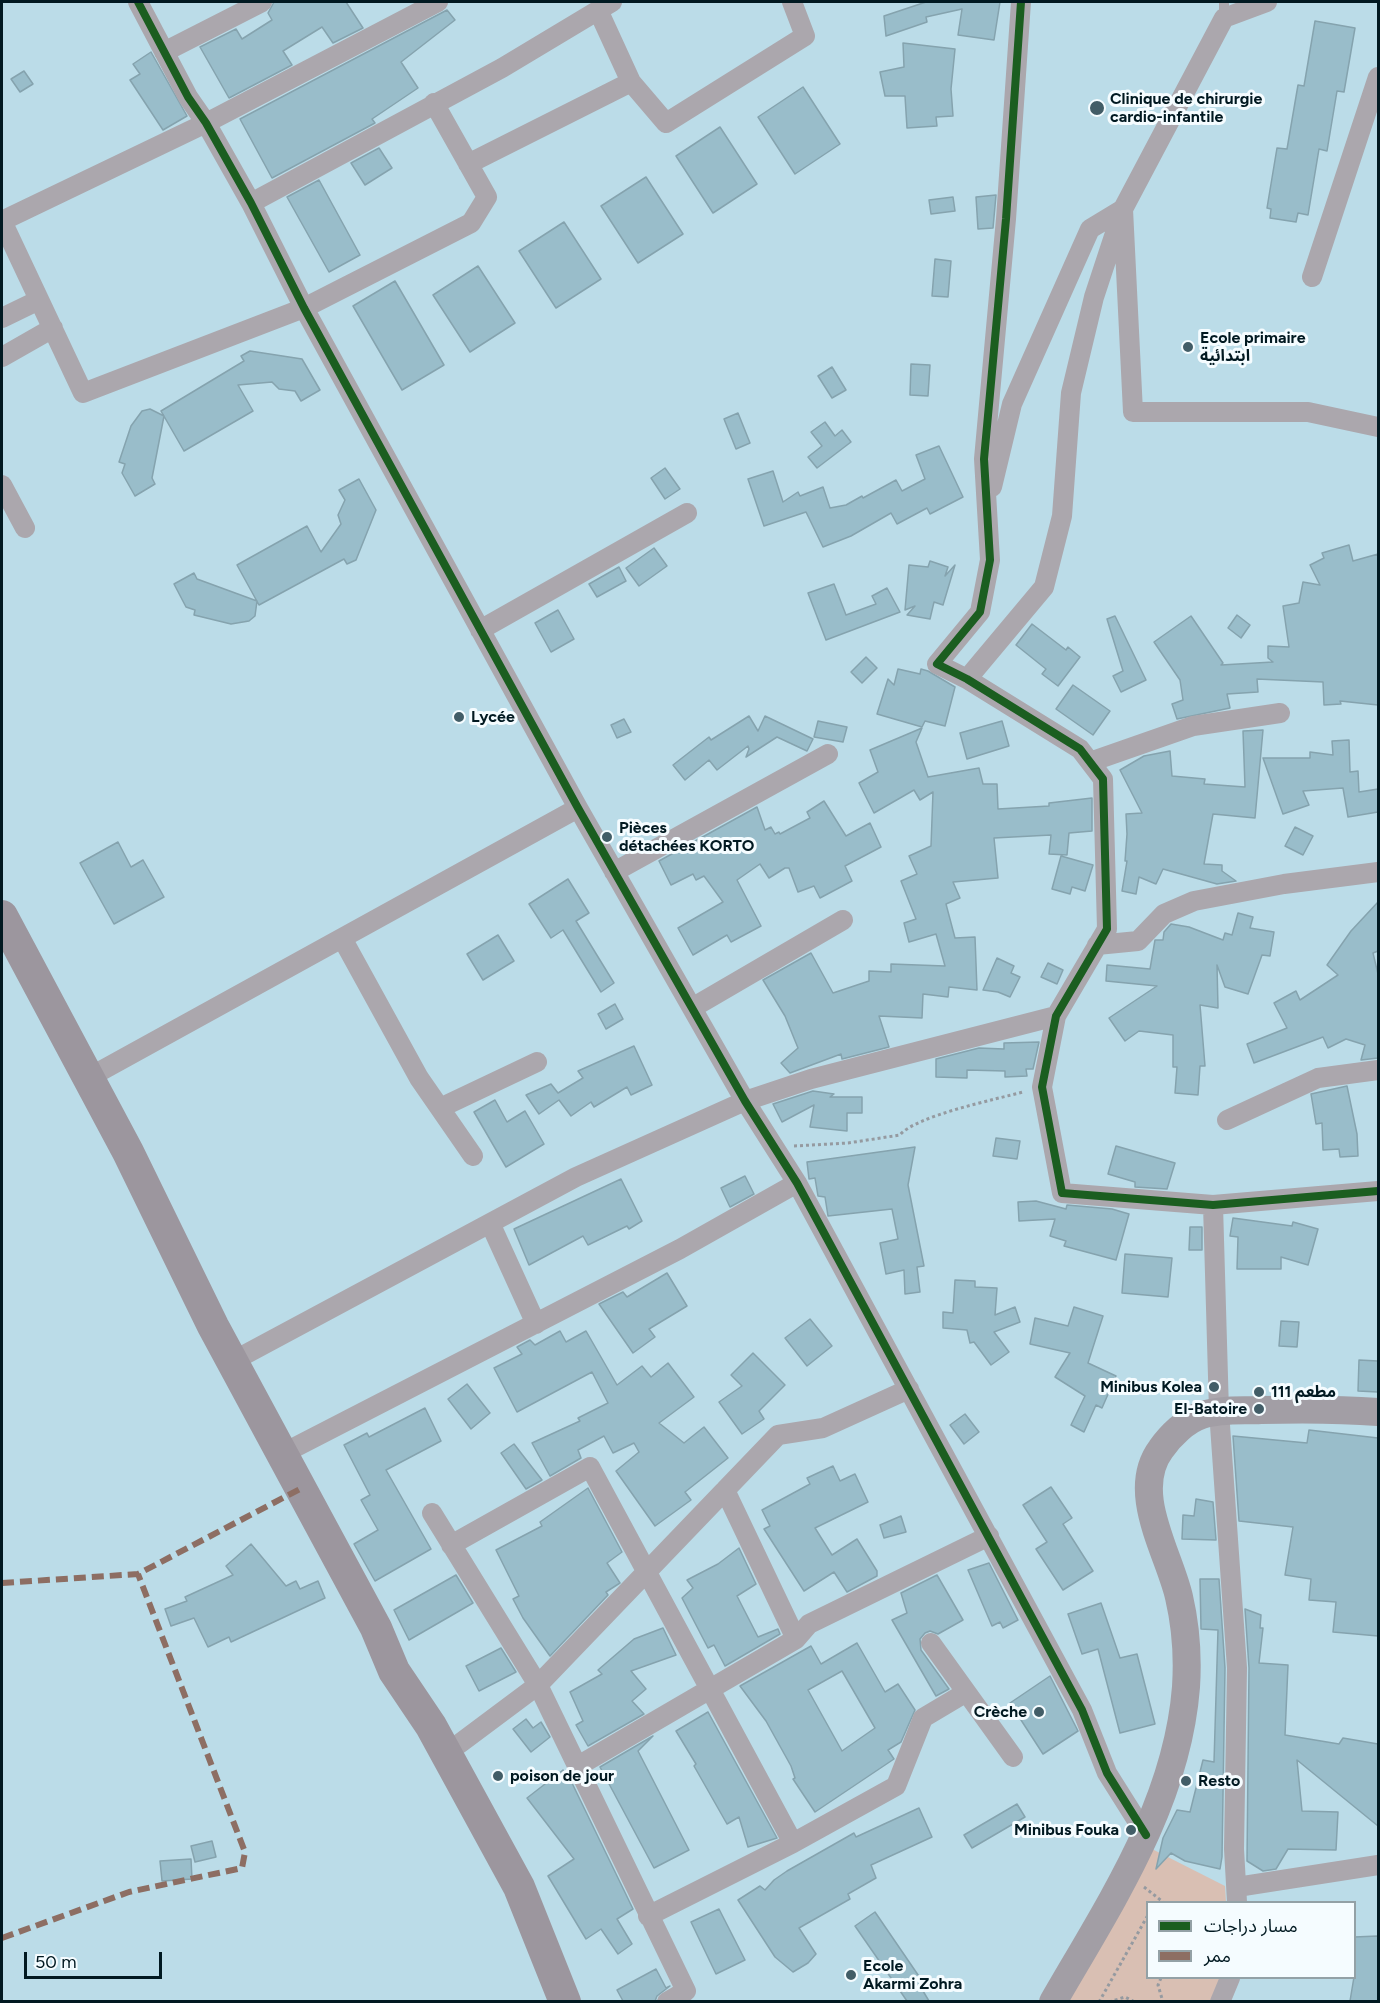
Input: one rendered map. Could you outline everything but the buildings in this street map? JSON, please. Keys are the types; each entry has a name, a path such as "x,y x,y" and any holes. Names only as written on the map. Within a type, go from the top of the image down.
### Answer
{"main road":[{"path":"2,916 128,1152 213,1326 376,1628 394,1671 419,1704 519,1887 565,2001"},
{"path":"1053,2001 1146,1835 1166,1782 1180,1725 1186,1687 1186,1636 1179,1594 1152,1509 1149,1479 1160,1450 1174,1434 1200,1416 1219,1411 1333,1408 1378,1412"}],"street":[{"path":"138,2 188,98 206,123 251,203 304,308 578,808 745,1101 779,1151 797,1183 1082,1710 1107,1773 1146,1835"},
{"path":"164,52 262,2"},
{"path":"434,103 487,197 471,223 304,308 84,393 2,221 206,123 438,2"},
{"path":"251,203 502,68 605,6 631,82 666,123 805,36 792,2"},
{"path":"1021,2 1006,219 984,459 990,560 980,612 937,664 968,679 1080,748 1103,779 1107,929 1056,1016 1042,1088 1062,1193 1213,1205 1378,1191"},
{"path":"968,679 1044,587 1062,516 1071,393 1094,297 1123,209 1224,10 1268,2"},
{"path":"1311,277 1378,77"},
{"path":"468,164 631,82"},
{"path":"987,507 1012,404 1090,230 1123,209"},
{"path":"1123,209 1133,412 1308,412 1378,427"},
{"path":"2,318 39,300"},
{"path":"2,357 53,328"},
{"path":"2,484 26,528"},
{"path":"480,630 687,513"},
{"path":"1090,762 1193,726 1280,712"},
{"path":"614,872 828,754"},
{"path":"88,1078 578,808"},
{"path":"1097,945 1138,941 1164,914 1194,901 1284,884 1378,872"},
{"path":"692,1008 843,920"},
{"path":"342,938 419,1078 473,1156"},
{"path":"233,1361 576,1178 745,1101 811,1079 1056,1016"},
{"path":"440,1108 537,1062"},
{"path":"1227,1120 1318,1078 1378,1070"},
{"path":"282,1454 680,1250 797,1183"},
{"path":"1213,1205 1219,1411 1237,1668 1234,1849 1237,1895 1378,1865"},
{"path":"490,1223 536,1324"},
{"path":"444,1751 459,1744 538,1685 778,1435 823,1428 909,1389"},
{"path":"451,1545 590,1467 793,1843"},
{"path":"725,1490 796,1639"},
{"path":"432,1513 538,1685 578,1766 648,1916 686,1991 667,2001"},
{"path":"578,1766 796,1639 809,1624 989,1536"},
{"path":"931,1643 1013,1757"},
{"path":"648,1916 793,1843 896,1786 923,1718 965,1693"},
{"path":"1220,2001 1229,1979"}],"path":[{"path":"779,1151 798,1145 848,1143 900,1135 905,1129 924,1120 975,1104 1042,1088"},
{"path":"1154,1901 1156,1897"},
{"path":"1099,2001 1146,1919"},
{"path":"1160,1979 1158,1985 1163,2001"},
{"path":"1109,2001 1125,1996 1135,2001"}],"shaded area":[{"path":"1152,1849 1225,1886 1226,1901 1146,1901 1146,1979 1222,1979 1212,2001 1063,2002"}],"marked path":[{"path":"2,1583 138,1574 300,1489"},
{"path":"2,1938 129,1892 242,1868 245,1852 138,1574"}],"cycle path":[{"path":"138,2 188,97 206,123 251,203 304,308 578,808 745,1101 797,1183 1082,1710 1107,1773 1146,1835"},
{"path":"1021,2 1006,219 984,459 990,560 980,612 937,664 967,679 1080,749 1103,779 1107,929 1056,1016 1042,1087 1062,1193 1213,1205 1378,1191"}],"place":[{"name":"Clinique de chirurgie cardio-infantile","path":"1097,108"},
{"name":"Ecole primaire ابتدائية","path":"1188,347"},
{"name":"Lycée","path":"459,717"},
{"name":"Pièces détachées KORTO","path":"607,837"},
{"name":"Minibus Kolea","path":"1214,1387"},
{"name":"مطعم 111","path":"1259,1392"},
{"name":"El-Batoire","path":"1259,1409"},
{"name":"Crèche","path":"1039,1712"},
{"name":"poison de jour","path":"498,1776"},
{"name":"Resto","path":"1186,1781"},
{"name":"Minibus Fouka","path":"1131,1830"},
{"name":"Ecole Akarmi Zohra","path":"851,1975"}]}
